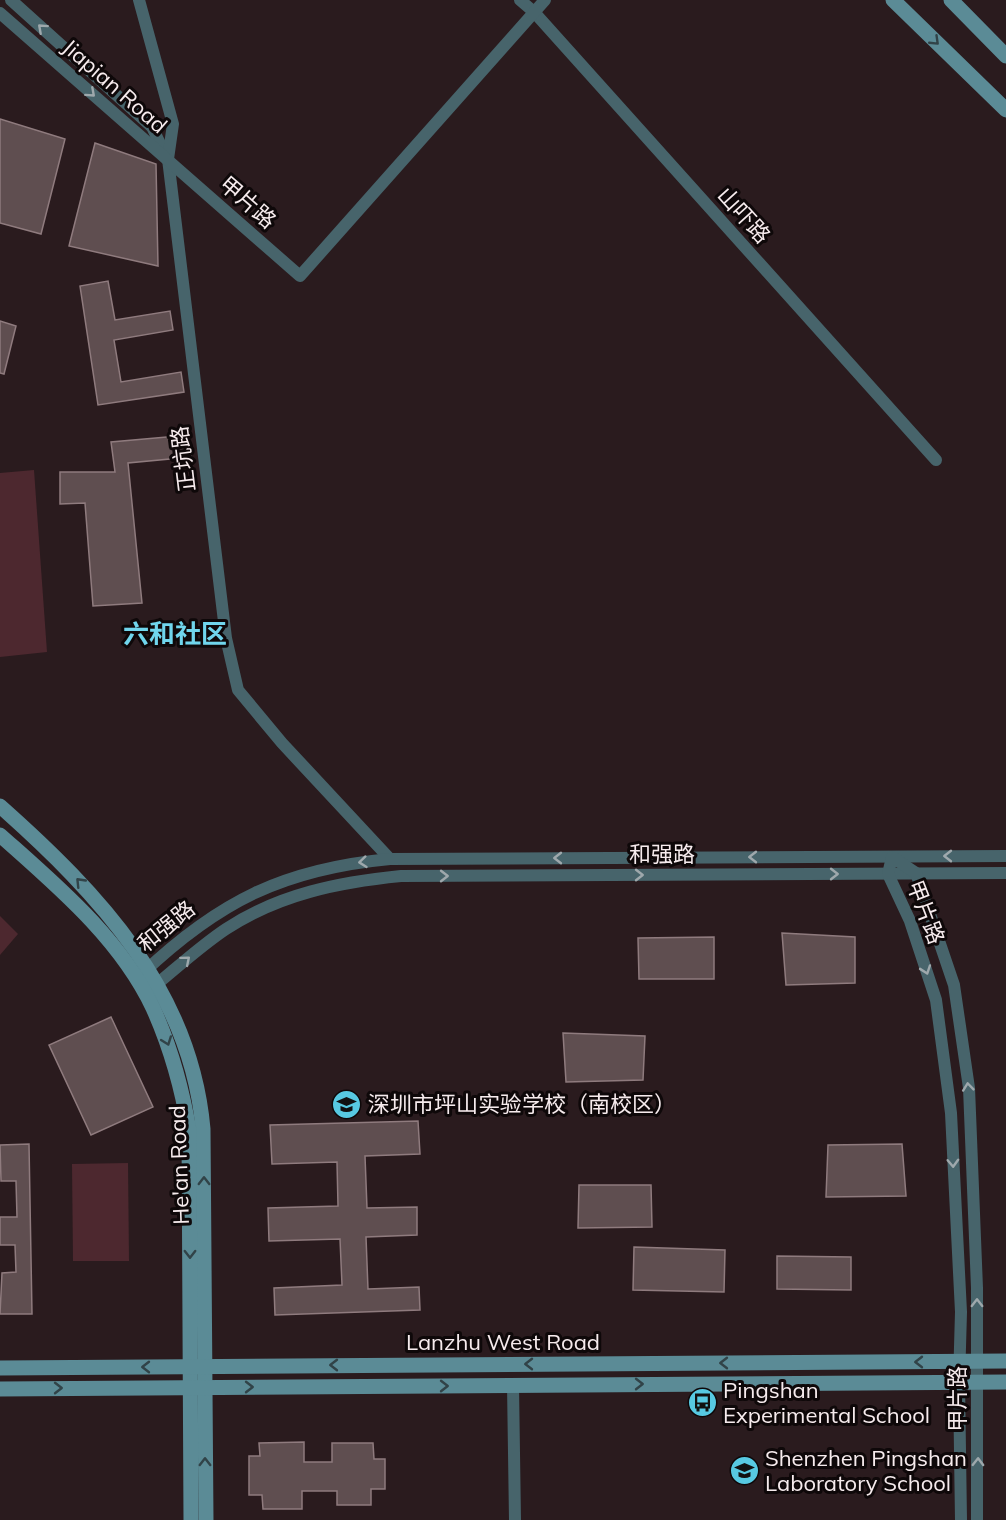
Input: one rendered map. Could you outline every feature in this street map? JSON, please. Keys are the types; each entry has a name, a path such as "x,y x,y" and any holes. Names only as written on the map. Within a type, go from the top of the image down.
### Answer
{"street":[{"name":"Jiapian Road","path":"11,0 152,127 168,159"},
{"name":"正坑路","path":"139,0 173,124 168,159 226,638 238,690 282,743 390,859"},
{"name":"山吓路","path":"520,0 534,12 936,460"},
{"path":"534,12 545,0"},
{"path":"893,0 1006,110"},
{"path":"951,0 1006,56"},
{"name":"甲片路","path":"168,159 300,276 534,12"},
{"name":"Jiapian Road","path":"0,13 168,159"},
{"name":"He'an Road","path":"0,806 61,862 103,907 148,968 180,1033 192,1068 201,1109 203,1140 197,1366"},
{"name":"He'an Road","path":"0,835 48,878 105,938 136,979 152,1006 166,1038 182,1091 189,1130 197,1366 206,1520"},
{"name":"甲片路","path":"961,1520 959,1382 961,1312 951,1113 936,1000 910,921 888,874 892,856 916,873 954,986 969,1088 977,1288 977,1520"},
{"name":"和强路","path":"136,979 186,935 216,913 289,878 323,868 353,863 390,859 1006,856"},
{"name":"和强路","path":"136,979 157,984 207,943 251,914 280,901 355,881 401,876 1006,873"},
{"path":"105,938 118,926"},
{"name":"Lanzhu West Road","path":"0,1368 1006,1361"},
{"name":"Lanzhu West Road","path":"0,1389 1006,1382"},
{"path":"513,1385 515,1520"},
{"name":"He'an Road","path":"191,1520 198,1387"}],"shaded area":[{"path":"34,470 47,652 0,657 0,473"},
{"path":"0,916 18,934 0,955"},
{"path":"128,1163 129,1261 73,1261 72,1164"}],"building":[{"path":"0,119 65,139 41,234 0,223"},
{"path":"95,143 156,164 158,266 69,246"},
{"path":"108,281 115,320 170,311 173,330 114,340 121,382 181,372 184,392 98,405 80,286"},
{"path":"0,321 16,326 4,374 0,373"},
{"path":"189,435 191,457 128,463 142,603 93,606 85,503 60,504 60,472 115,472 111,442"},
{"path":"782,933 855,937 855,983 786,985"},
{"path":"714,937 714,979 639,979 638,938"},
{"path":"111,1017 153,1107 91,1135 49,1045"},
{"path":"563,1033 645,1036 643,1080 566,1082"},
{"path":"418,1121 420,1154 365,1156 367,1208 417,1207 417,1235 366,1237 368,1289 419,1287 420,1310 275,1315 274,1288 342,1285 340,1239 269,1241 268,1208 338,1206 337,1162 272,1164 270,1125"},
{"path":"29,1144 32,1314 0,1314 2,1273 16,1272 15,1245 0,1245 0,1217 17,1217 16,1181 1,1181 0,1145"},
{"path":"902,1144 906,1196 826,1197 828,1145"},
{"path":"579,1185 651,1185 652,1227 578,1228"},
{"path":"634,1247 725,1250 724,1292 633,1290"},
{"path":"777,1256 851,1257 851,1290 777,1289"},
{"path":"304,1442 304,1462 332,1462 332,1443 373,1443 374,1459 385,1459 385,1489 371,1489 371,1505 337,1505 337,1491 302,1491 302,1509 263,1509 262,1495 249,1495 249,1456 260,1456 259,1443"}],"place":[{"name":"深圳市坪山实验学校（南校区）","path":"347,1104"},
{"name":"Pingshan Experimental School","path":"702,1403"},
{"name":"Shenzhen Pingshan Laboratory School","path":"744,1471"}],"district":[{"name":"六和社区","path":"175,634"}]}
